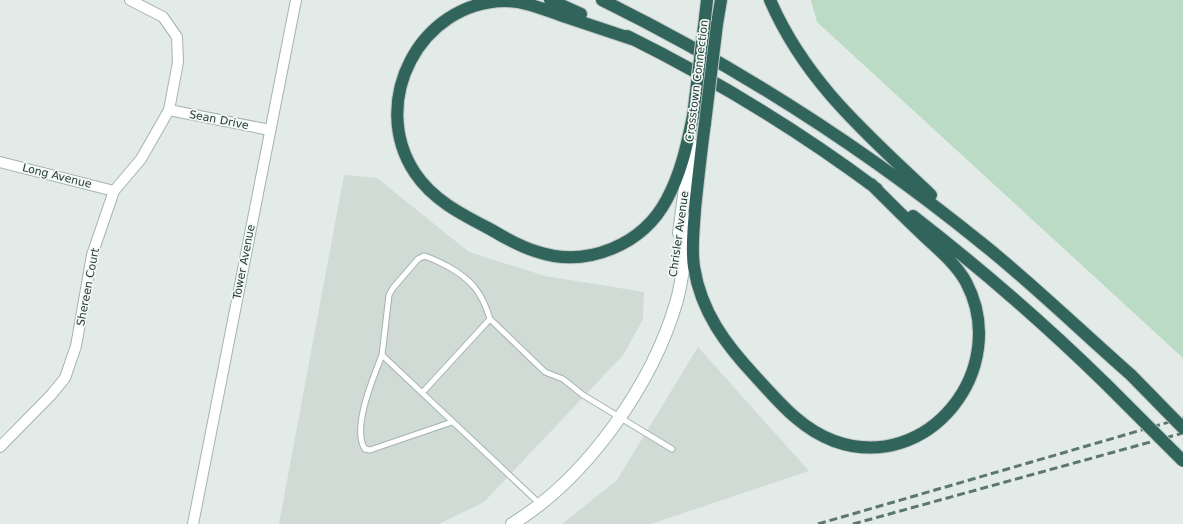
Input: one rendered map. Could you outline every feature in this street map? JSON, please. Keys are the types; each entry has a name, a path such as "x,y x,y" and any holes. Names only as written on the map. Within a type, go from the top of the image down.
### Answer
{"highway":[{"path":"550,0 632,39 754,107 871,184 939,236 1002,288 1057,337 1183,461"},
{"path":"602,0 691,46 791,106 882,167 985,246"},
{"name":"Crosstown Connection","path":"632,39 519,2 494,2 474,7 455,15 431,33 421,44 413,56 400,84 396,114 401,146 407,160 422,184 433,195 509,240 539,252 570,258 584,257 612,249 639,233 658,213 666,201 679,173 693,116 707,0"},
{"name":"Crosstown Connection","path":"720,0 699,165 693,234 694,265 700,293 712,322 734,353 795,418 820,435 847,445 862,447 892,445 906,440 930,428 948,415 966,391 972,377 979,344 976,312 966,282 946,257 871,184"},
{"path":"770,0 795,50 824,90 865,133 985,246 1131,375 1183,428"}],"street":[{"name":"Shereen Court","path":"0,447 51,395 65,378 76,346 92,255 114,191 141,159 168,110 178,62 177,37 163,17 130,0"},
{"name":"Tower Avenue","path":"193,524 296,0"},
{"name":"Sean Drive","path":"168,110 270,130"},
{"name":"Chrisler Avenue","path":"657,351 667,316 673,278 693,116"},
{"name":"Long Avenue","path":"0,162 114,191"},
{"name":"Chrisler Avenue","path":"512,524 540,504 582,465 600,445 619,418 657,351 677,299 699,165"}],"lane":[{"path":"452,422 370,450 365,449 362,445 361,416 367,393 382,355 389,295 413,264 424,256 457,271 472,282 487,308 490,319 545,372 563,379 583,395 672,449"},
{"path":"422,393 490,319"},
{"path":"382,355 540,504"}],"shaded area":[{"path":"344,175 377,178 469,252 545,276 644,292 643,319 624,354 484,502 439,524 279,524"},
{"path":"698,347 809,471 651,524 562,524 617,480"}],"green space":[{"path":"811,0 1183,0 1183,358 817,22"}],"railway":[{"path":"818,524 1183,418"},
{"path":"853,524 1183,433"}]}
